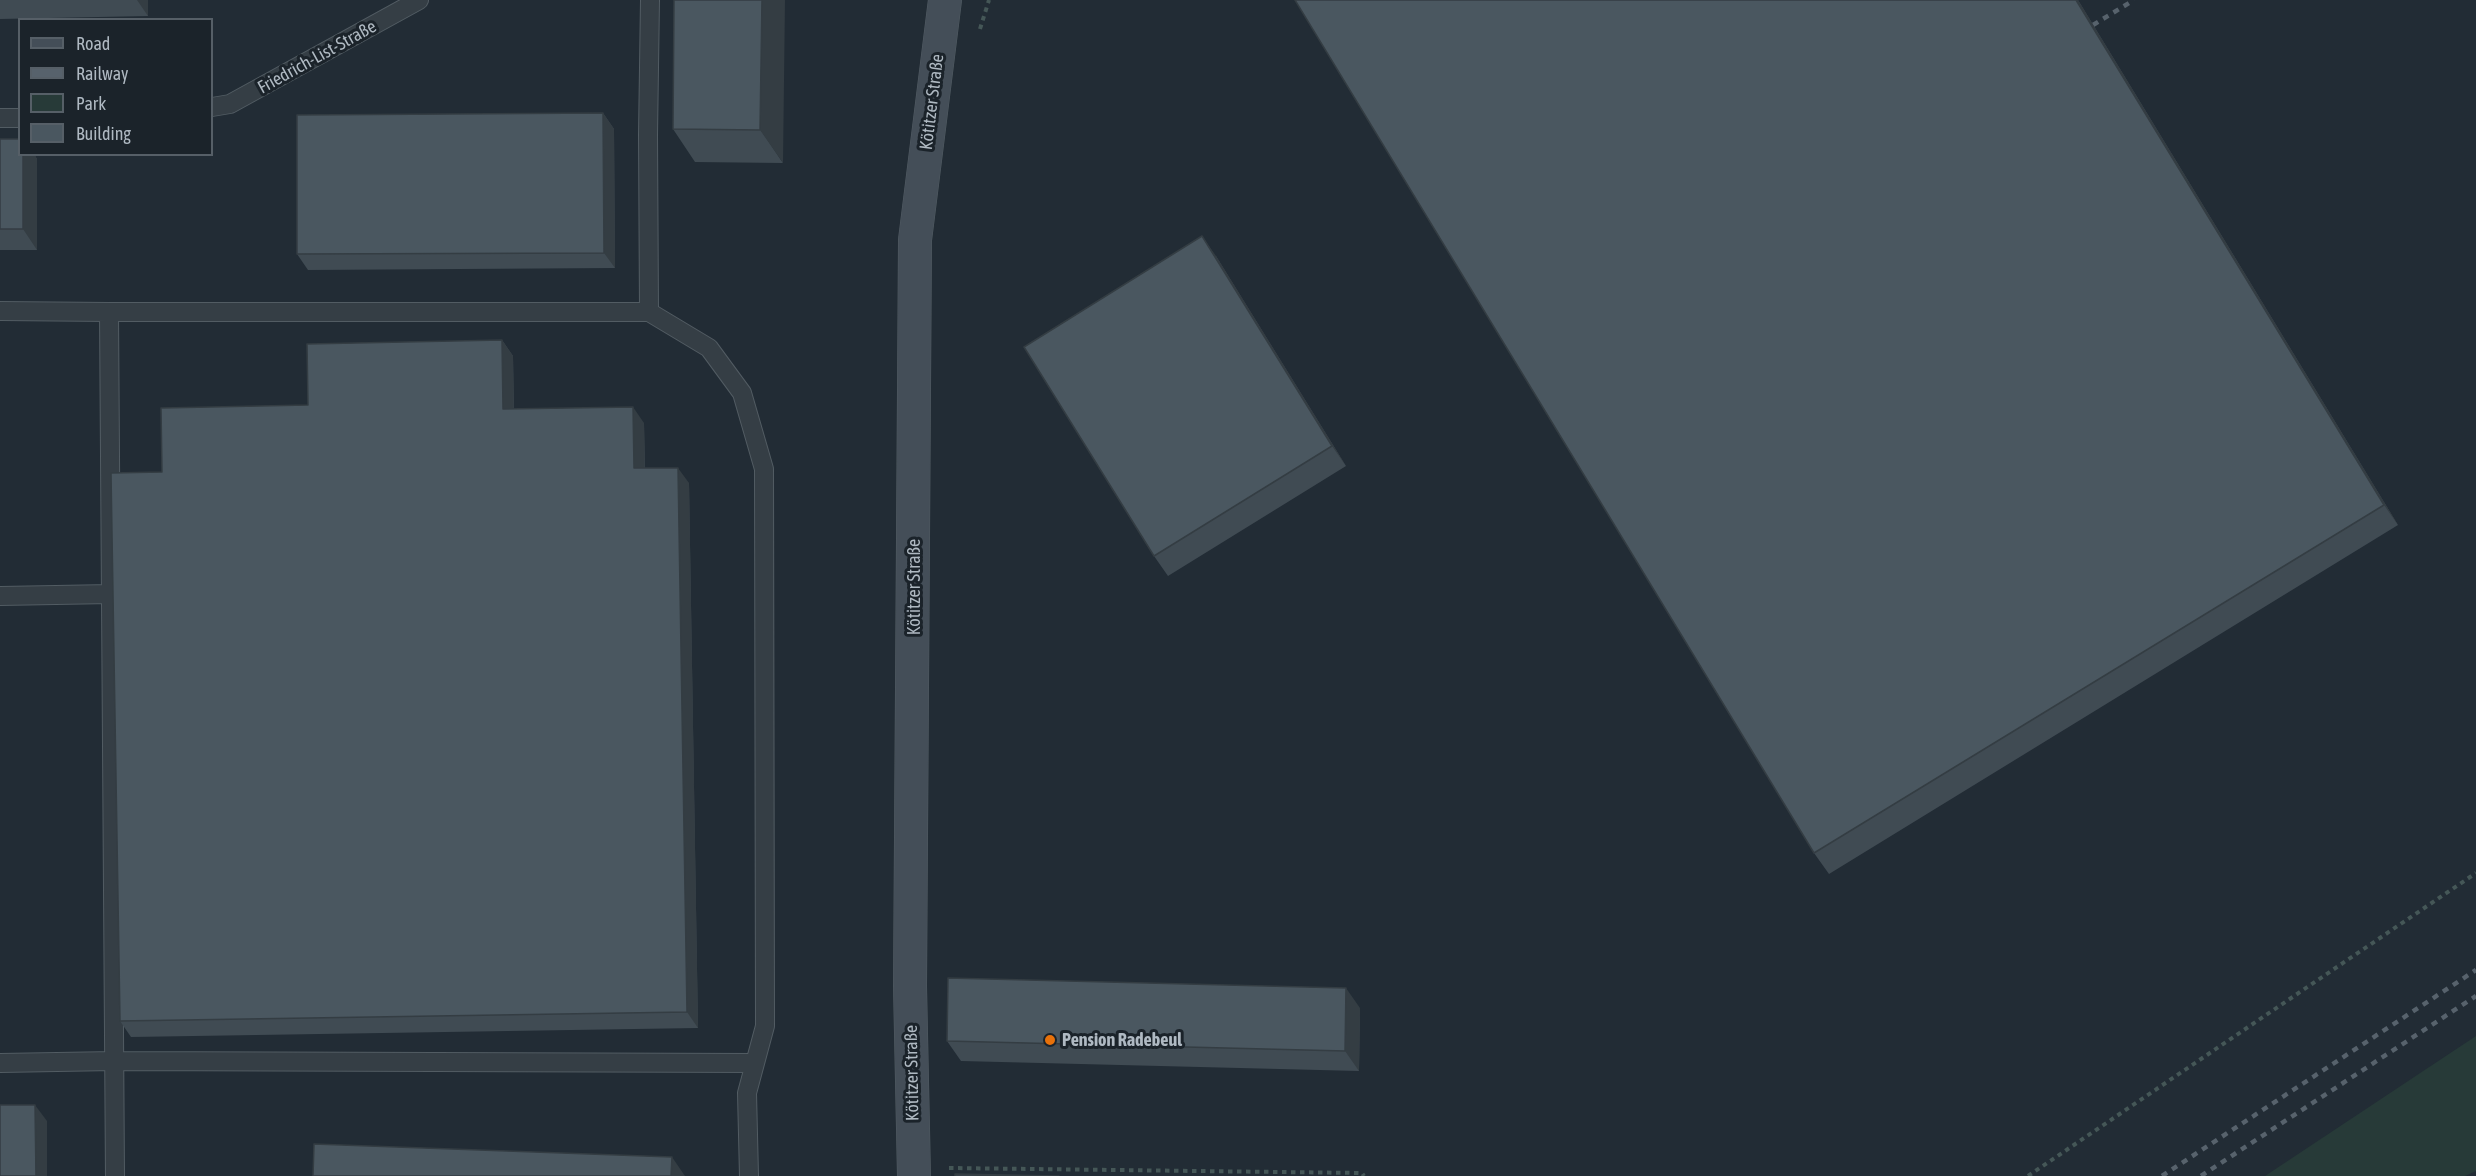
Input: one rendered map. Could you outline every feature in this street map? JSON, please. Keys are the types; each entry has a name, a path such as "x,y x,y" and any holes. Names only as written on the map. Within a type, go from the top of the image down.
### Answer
{"street":[{"name":"Kötitzer Straße","path":"914,1176 910,986 915,240 945,0"}],"lane":[{"name":"Friedrich-List-Straße","path":"213,107 230,104 419,0"},
{"path":"649,312 650,4"},
{"path":"0,118 18,118"},
{"path":"0,311 649,312 709,348 742,393 764,469 765,1026 747,1093 749,1176"},
{"path":"110,312 115,1176"},
{"path":"0,596 111,594"},
{"path":"0,1063 114,1061 755,1063"}],"path":[{"path":"2028,1176 2476,873"},
{"path":"968,1169 1362,1173 1364,1176"}],"green space":[{"path":"2476,1036 2476,1171 2465,1176 2265,1176"}],"building":[{"path":"674,0 762,0 760,130 673,129"},
{"path":"1295,0 2076,0 2384,505 1814,853"},
{"path":"603,113 604,253 297,254 297,115"},
{"path":"0,139 18,139 18,156 23,156 23,229 0,229"},
{"path":"1202,236 1332,446 1154,556 1024,347"},
{"path":"502,340 503,409 633,407 634,468 678,468 687,1012 120,1021 111,473 162,472 161,408 308,405 307,344"},
{"path":"948,978 1346,988 1345,1051 947,1041"},
{"path":"0,1105 35,1105 36,1176 0,1176"},
{"path":"314,1144 672,1157 671,1176 313,1176"},
{"path":"955,1174 1059,1176 955,1176"}],"railway":[{"path":"2093,25 2134,0"},
{"path":"2162,1176 2476,970"},
{"path":"2201,1176 2476,996"}],"place":[{"name":"Pension Radebeul","path":"1050,1040"}]}
